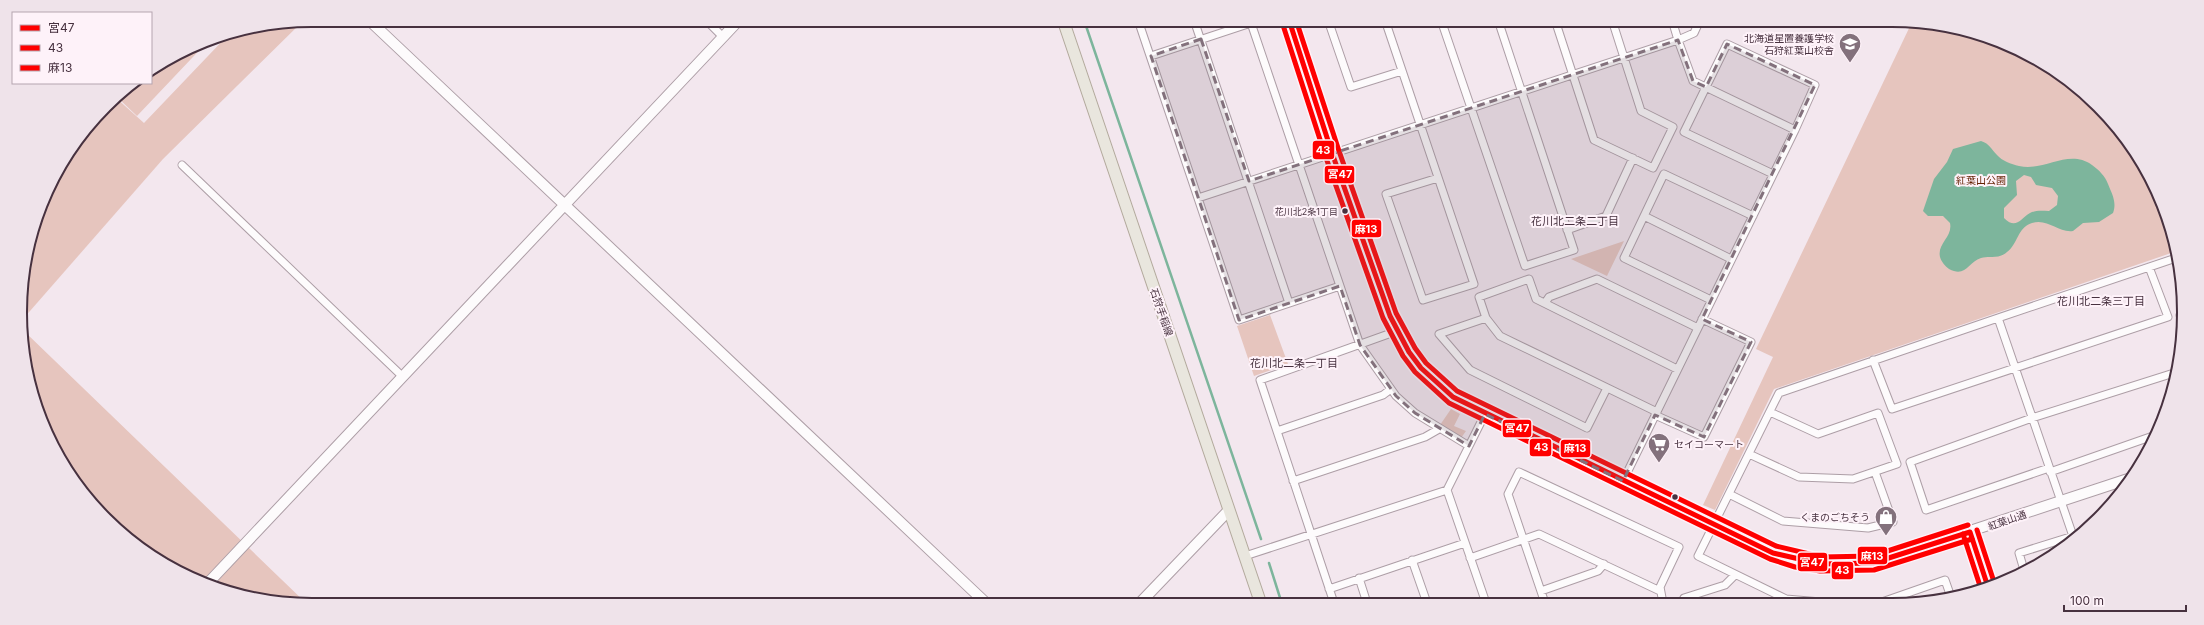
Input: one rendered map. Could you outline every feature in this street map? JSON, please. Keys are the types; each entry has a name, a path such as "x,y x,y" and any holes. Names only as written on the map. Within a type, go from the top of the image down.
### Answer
{"main road":[{"name":"石狩手稲線","path":"1065,27 1259,598"}],"street":[{"path":"376,27 981,598"},
{"path":"713,27 724,37"},
{"path":"212,579 733,27"},
{"path":"1141,27 1239,320 1340,286"},
{"path":"1196,27 1289,303"},
{"path":"1151,56 1235,27"},
{"path":"1253,27 1360,345 1391,389 1415,413 1469,446"},
{"name":"紅葉山通","path":"1291,27 1332,153 1379,289 1397,331 1409,352 1434,382 1453,397 1485,414 1773,553 1796,560 1840,565 1873,563 2122,481"},
{"path":"1330,27 1351,87 1402,71"},
{"path":"1387,27 1474,284 1423,300 1386,194 1438,178"},
{"path":"1443,27 1525,266 1574,250 1500,27"},
{"path":"1557,27 1574,74 1594,140 1653,168 1673,127 1641,111 1614,27"},
{"path":"1674,27 1693,81 1794,130"},
{"path":"1198,198 1678,40 1694,33 1697,27"},
{"path":"1623,481 1773,174 1815,85 1727,44 1684,132 1773,174"},
{"path":"1567,230 1606,216 1633,158"},
{"path":"182,165 403,377"},
{"path":"1711,300 1624,258 1664,174 1752,216"},
{"path":"1644,216 1731,259"},
{"path":"1784,598 1698,556 1779,393 2172,259"},
{"path":"1873,360 1892,409 2168,317 2149,267"},
{"path":"1678,369 1536,299 1529,279 1479,297 1486,318 1500,336 1704,437 1751,342 1702,319"},
{"path":"1545,304 1549,297 1597,279 1698,328"},
{"path":"1486,318 1439,334 1470,370 1587,428 1607,388"},
{"path":"1998,318 2060,502 2072,533"},
{"path":"1332,598 1260,380 1397,331"},
{"path":"2149,437 1926,510 1910,462 2032,418 2170,374"},
{"path":"1277,431 1383,395 1391,389"},
{"path":"1749,454 1799,477 1854,479 1896,464 1878,413 1818,434 1770,412"},
{"path":"1245,556 1447,490 1485,414"},
{"path":"1293,481 1426,437 1439,429"},
{"path":"1543,598 1508,494 1519,472 1679,547 1660,587 1662,598"},
{"path":"1729,494 1783,521 1868,528 1893,522 1875,472"},
{"path":"1447,490 1484,598"},
{"path":"1145,598 1229,510"},
{"path":"1970,532 1986,582"},
{"path":"1470,558 1540,534 1660,591"},
{"path":"2023,566 2019,553 2062,541"},
{"path":"1329,588 1465,543"},
{"path":"1412,560 1425,598"},
{"path":"1541,591 1598,571 1604,564"},
{"path":"1684,598 1725,585 1735,574"},
{"path":"1359,578 1365,598"},
{"path":"1903,597 1945,580 1949,592"}],"highlighted area":[{"path":"1201,39 1249,181 1678,40 1693,81 1706,87 1727,44 1815,85 1702,319 1751,342 1704,437 1655,415 1623,481 1485,414 1469,446 1415,413 1396,396 1360,345 1340,286 1239,320 1151,56"}],"green space":[{"path":"296,28 163,159 27,314 29,275 32,257 42,221 56,186 65,170 75,154 98,124 120,102 144,123 221,42 257,32"},
{"name":"紅葉山公園","path":"1909,28 1947,32 1983,42 2001,49 2034,65 2050,75 2080,98 2106,124 2129,154 2139,170 2148,186 2162,221 2171,253 1774,389 1715,510 1703,505 1773,357 1756,349"},
{"path":"199,51 137,116 121,101 142,84 152,84 152,76 154,75 186,56"},
{"path":"1624,241 1607,276 1571,259"},
{"path":"1270,315 1288,364 1254,376 1237,326"},
{"path":"28,335 300,597 257,593 221,583 203,576 170,560 154,550 124,527 98,501 86,486 75,471 56,439 42,404 32,368"},
{"path":"1451,409 1460,414 1454,426 1466,431 1461,438 1440,425"}],"shaded area":[{"path":"1981,141 1988,145 2004,161 2019,166 2029,167 2065,159 2083,160 2095,167 2105,178 2114,198 2113,213 2099,222 2083,223 2073,231 2063,230 2043,222 2032,223 2027,225 2020,232 2011,249 2004,254 1997,257 1981,258 1963,271 1959,272 1949,269 1941,260 1940,252 1949,232 1950,223 1943,216 1928,216 1923,211 1934,179 1947,162 1953,149","holes":["2024,175 2031,177 2036,185 2052,188 2058,196 2057,205 2049,211 2037,211 2030,213 2018,222 2012,223 2004,218 2004,208 2017,195 2016,181"]}],"waterway":[{"path":"1086,27 1261,539"},
{"path":"1269,563 1280,598"}],"transit line":[{"name":"43","path":"1284,27 1325,155 1383,318 1403,356 1415,372 1449,403 1770,559 1795,567 1820,571 1874,570 1972,539"},
{"name":"宮47","path":"1291,27 1332,153 1390,316 1409,352 1421,368 1453,397 1773,553 1821,564 1873,563 1970,532"},
{"name":"麻13","path":"1298,27 1339,151 1396,313 1415,348 1426,363 1457,391 1776,546 1822,557 1872,556 1968,525"},
{"name":"麻13","path":"1977,530 1993,579"},
{"name":"宮47","path":"1970,532 1986,582"},
{"name":"43","path":"1963,534 1979,584"}],"place":[{"name":"北海道星置養護学校 石狩紅葉山校舎","path":"1850,64"},
{"name":"花川北2条1丁目","path":"1345,211"},
{"name":"セイコーマート","path":"1659,464"},
{"name":"くまのごちそう","path":"1886,536"}],"district":[{"name":"花川北二条二丁目","path":"1575,221"},
{"name":"花川北二条三丁目","path":"2101,301"},
{"name":"花川北二条一丁目","path":"1294,363"}]}
